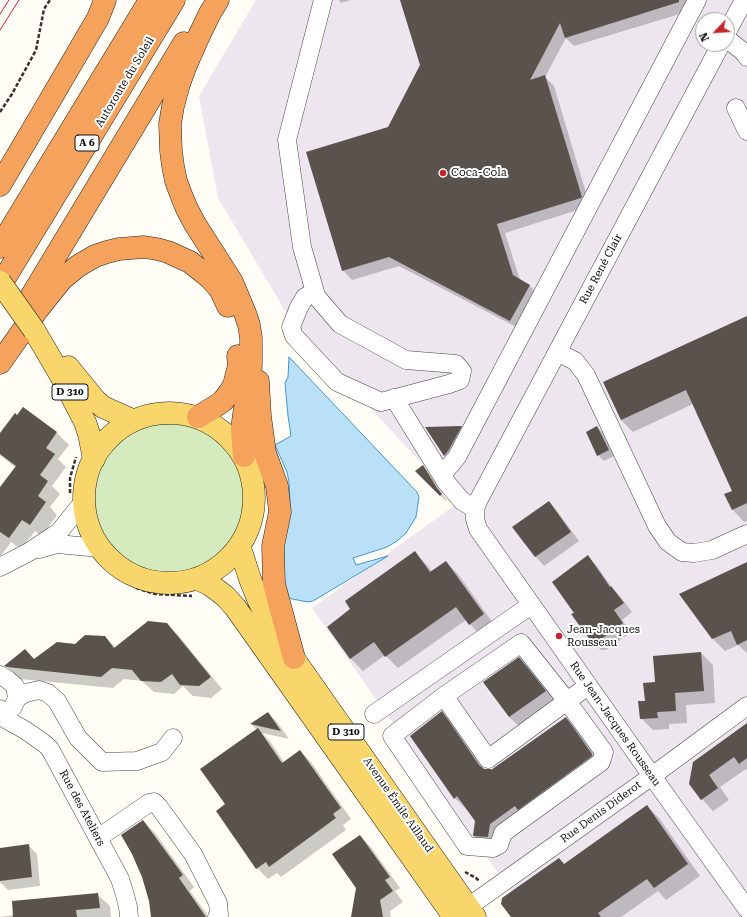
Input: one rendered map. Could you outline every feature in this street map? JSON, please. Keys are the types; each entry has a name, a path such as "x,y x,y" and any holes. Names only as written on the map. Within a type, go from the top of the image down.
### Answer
{"highway":[{"path":"0,185 98,18 105,0"},
{"name":"Autoroute du Soleil","path":"0,247 150,0"},
{"name":"Autoroute du Soleil","path":"0,286 174,0"},
{"path":"0,349 210,0"},
{"path":"218,0 197,40 179,84 170,124 172,166 182,197 195,224 232,282 245,313 258,370 260,416 265,453 277,486 280,512 273,546 274,584 294,658"},
{"path":"0,363 38,309 62,279 78,266 95,256 119,249 137,247 157,249 168,252 190,262 210,278 220,289 226,300 235,325 239,366 234,385 223,400 198,417"},
{"path":"244,456 242,429 252,358 251,338"}],"main road":[{"name":"D 310","path":"0,282 34,330 86,422 89,434 85,456"},
{"name":"D 310","path":"34,330 71,370 96,402 103,407 132,420"},
{"path":"158,413 177,413 198,417 216,427 227,436 236,445 249,466 255,495 253,514 249,529 240,548 230,559 208,574 197,588 183,582 168,583 143,579 130,574 99,553 86,516 84,501 89,470 85,456 132,420 158,413"},
{"name":"Avenue Émile Aillaud","path":"240,548 258,599 273,629 294,658 463,915"},
{"name":"Avenue Émile Aillaud","path":"197,588 209,584 225,596 235,607 463,915"}],"street":[{"path":"315,292 305,297 299,307 291,327 294,336 337,382 381,402 460,380 462,372 456,364 406,360 340,324 316,296 315,292 302,247 287,140 323,0"},
{"path":"442,475 457,457 696,0"},
{"path":"735,22 743,11"},
{"path":"735,45 745,52"},
{"name":"Rue René Clair","path":"478,502 717,52"},
{"path":"736,108 747,131"},
{"path":"557,352 575,361 586,376 657,526 668,542 682,552 694,553 712,550 747,534"},
{"path":"394,398 446,482 462,501 478,502"},
{"path":"0,568 29,552 59,532 84,501"},
{"name":"Rue Jean-Jacques Rousseau","path":"478,502 475,519 478,529 747,909"},
{"path":"29,552 58,544 99,553"},
{"path":"374,714 531,605"},
{"path":"521,643 604,752 601,762 503,833 499,845 494,848 467,846 392,736 444,696 521,643"},
{"path":"0,675 15,686 17,698"},
{"path":"444,696 488,759 588,686"},
{"path":"2,720 17,698 26,693 39,690 48,693 57,701 78,738 102,762 137,761 162,752 173,738"},
{"name":"Rue Denis Diderot","path":"463,915 747,706"},
{"name":"Rue des Ateliers","path":"2,720 25,730 46,744 50,749 120,879 128,907 129,917"},
{"path":"98,838 149,803 154,802 193,854 218,903 219,914 217,917"}],"path":[{"path":"0,112 12,94 36,50 44,9 50,0"},
{"path":"69,521 70,478 85,456"},
{"path":"99,553 112,571 136,588 154,594 183,595 197,588"}],"shaded area":[{"path":"256,0 747,0 747,917 529,917 312,608 458,503 293,324 218,198 199,96"}],"green space":[{"path":"169,419 191,422 205,428 212,432 228,447 237,460 243,474 246,496 243,518 237,532 233,539 218,555 205,564 191,570 169,573 147,570 133,564 126,560 110,545 101,532 95,518 92,496 95,474 101,460 105,453 120,437 133,428 147,422"}],"water":[{"path":"289,357 417,492 419,497 416,517 406,533 387,547 353,558 356,565 388,556 313,601 308,602 287,598 280,566 290,500 287,472 275,445 291,436 285,383 288,377"}],"building":[{"name":"Coca-Cola","path":"400,0 679,0 679,2 565,38 560,23 530,80 545,75 582,197 497,224 513,275 530,285 510,321 389,257 342,271 306,152 388,127 420,65"},
{"path":"747,316 747,503 732,510 724,494 732,491 686,390 621,420 603,382"},
{"path":"23,407 57,432 46,448 55,454 40,475 48,481 38,496 46,502 30,525 22,520 9,538 0,532 0,487 16,466 0,454 0,433 15,413 17,415"},
{"path":"462,426 444,456 425,427"},
{"path":"597,426 609,450 597,456 586,432"},
{"path":"423,465 442,494 440,496 415,471"},
{"path":"549,501 571,532 535,557 512,527"},
{"path":"415,551 430,572 446,561 484,614 469,625 456,607 385,657 374,642 350,659 327,627 350,609 345,601"},
{"path":"588,555 610,587 611,586 624,603 614,610 623,623 597,642 591,641 571,614 574,613 552,582"},
{"path":"747,562 747,640 737,645 731,631 712,639 679,594"},
{"path":"148,621 167,623 211,677 199,686 180,685 172,674 161,682 141,681 132,670 112,668 101,677 4,666 25,649 34,659 57,642 75,644 85,635 105,636 114,648"},
{"path":"701,652 704,691 675,693 676,711 657,712 658,718 640,719 638,701 645,701 643,683 655,682 653,656"},
{"path":"519,657 546,691 509,717 483,682"},
{"path":"442,711 479,765 484,769 491,770 566,717 592,756 518,810 515,806 490,824 488,837 473,836 475,821 457,796 454,799 410,736"},
{"path":"268,712 281,731 250,724"},
{"path":"747,723 747,758 739,764 734,757 709,775 718,788 701,800 689,784 693,762"},
{"path":"258,728 282,763 300,750 341,808 333,814 336,818 269,867 266,862 256,869 216,811 225,804 200,769"},
{"path":"647,805 688,864 654,888 647,879 598,913 601,917 511,917 501,904 502,898 559,858 564,864"},
{"path":"143,820 183,875 179,878 206,917 151,917 149,901 142,877 132,854 121,835"},
{"path":"360,835 390,877 385,880 393,891 380,900 383,917 351,917 356,888 332,854"},
{"path":"29,844 32,877 0,881 0,848"},
{"path":"98,893 100,908 76,910 77,917 13,917 12,901"}],"tram line":[{"path":"0,14 9,0"},
{"path":"0,30 19,0"}],"place":[{"name":"Coca-Cola","path":"443,173"},
{"name":"Jean-Jacques Rousseau","path":"559,636"}]}
